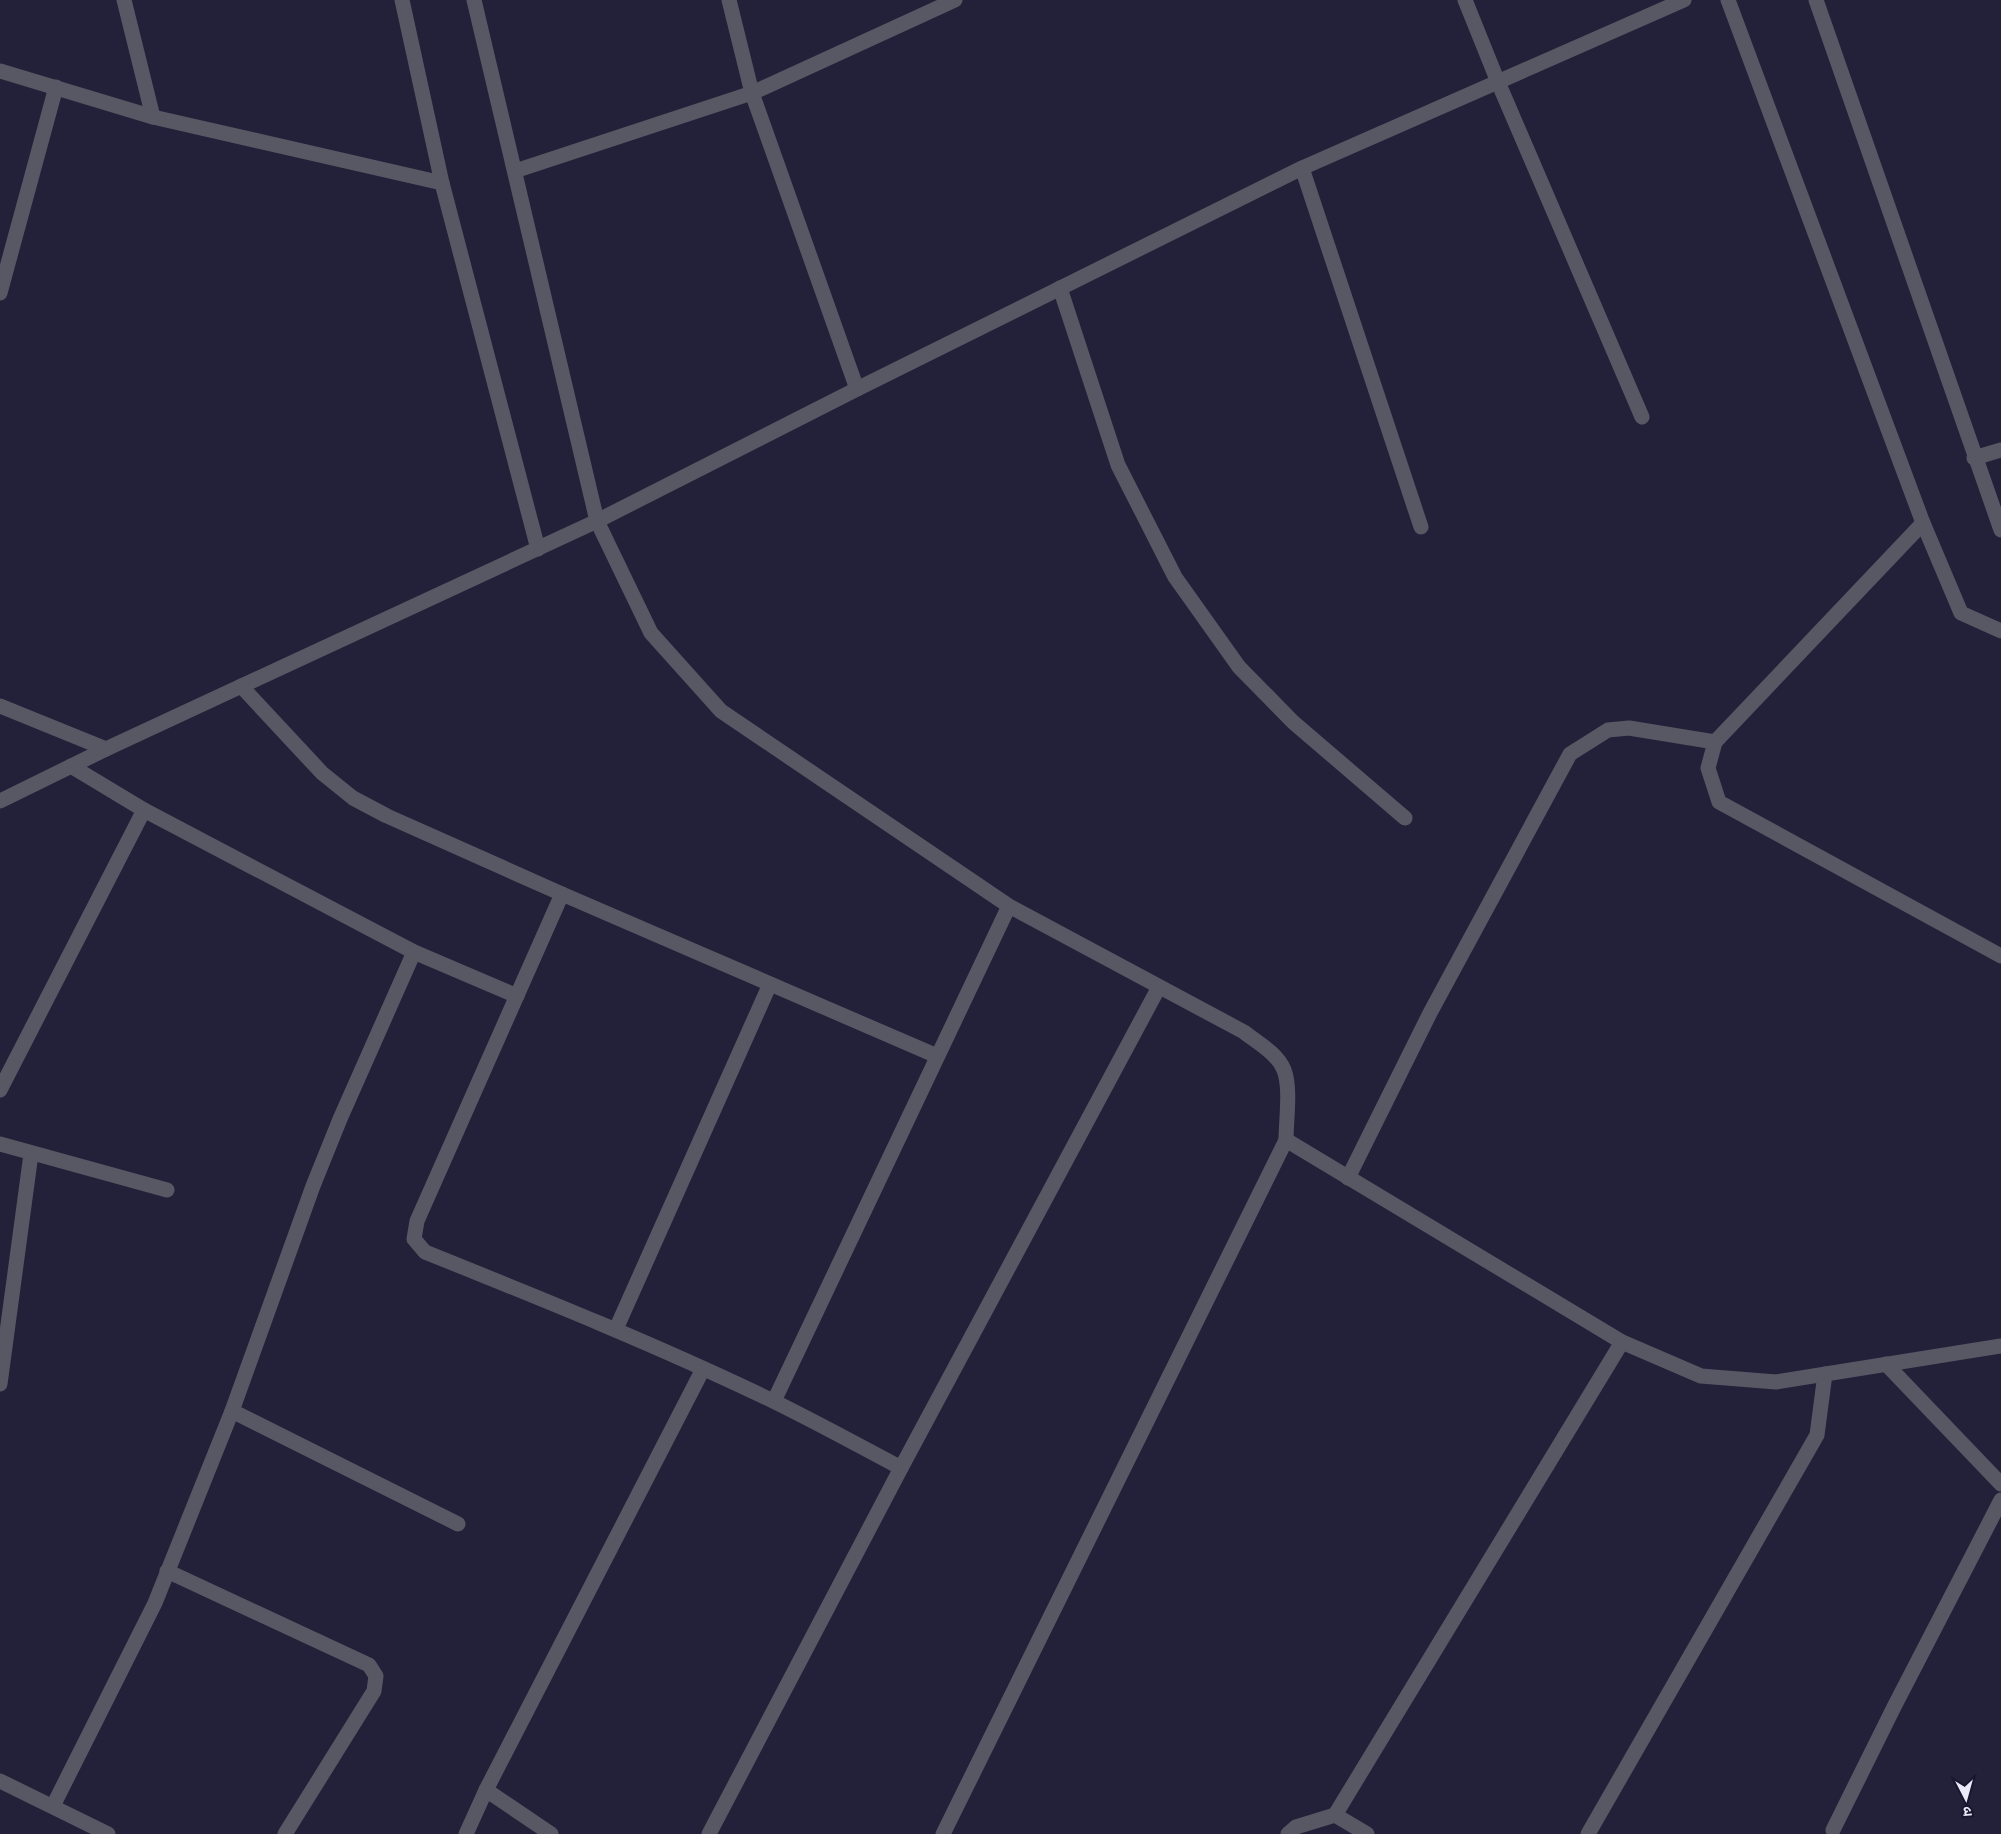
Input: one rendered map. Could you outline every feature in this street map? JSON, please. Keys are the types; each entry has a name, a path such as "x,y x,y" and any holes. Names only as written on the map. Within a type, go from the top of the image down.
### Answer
{"street":[{"path":"124,0 153,117"},
{"path":"402,0 442,183 538,549"},
{"path":"474,0 597,521 650,633 721,711 1009,906 1244,1032 1271,1052 1284,1068 1286,1083 1286,1140 943,1834"},
{"path":"729,0 752,93 857,389"},
{"path":"515,171 752,93 955,0"},
{"path":"1465,0 1498,82 1642,417"},
{"path":"0,801 106,749 597,521 857,389 1302,168 1684,0"},
{"path":"1728,0 1923,522 1961,613 2001,631"},
{"path":"1816,0 1974,458 2001,530"},
{"path":"0,71 153,117 442,183"},
{"path":"0,293 56,87"},
{"path":"1302,168 1421,527"},
{"path":"1060,288 1118,465 1175,578 1239,666 1293,722 1405,818"},
{"path":"1974,458 2001,450"},
{"path":"1923,522 1715,742 1708,768 1719,802 2001,956"},
{"path":"241,686 322,773 353,798 387,816 562,894 937,1056"},
{"path":"0,706 106,749"},
{"path":"1348,1178 1430,1013 1570,754 1608,730 1629,728 1715,742"},
{"path":"71,766 144,810 414,952 517,996"},
{"path":"0,1090 144,810"},
{"path":"562,894 417,1221 414,1240 425,1252 616,1330 774,1401 901,1468"},
{"path":"774,1401 1009,906"},
{"path":"53,1806 155,1603 232,1411 320,1169 340,1119 414,952"},
{"path":"616,1330 770,984"},
{"path":"708,1834 901,1468 1159,987"},
{"path":"1286,1140 1622,1342 1701,1376 1776,1382 2001,1346"},
{"path":"0,1144 168,1190"},
{"path":"0,1384 31,1154"},
{"path":"1288,1834 1296,1826 1335,1815 1622,1342"},
{"path":"1886,1364 2001,1484"},
{"path":"466,1834 486,1790 703,1369"},
{"path":"1588,1834 1817,1435 1825,1374"},
{"path":"232,1411 458,1524"},
{"path":"1833,1830 2001,1500"},
{"path":"167,1572 369,1665 376,1676 374,1691 285,1834"},
{"path":"0,1781 108,1834"},
{"path":"486,1790 551,1834"},
{"path":"1335,1815 1367,1834"}]}
